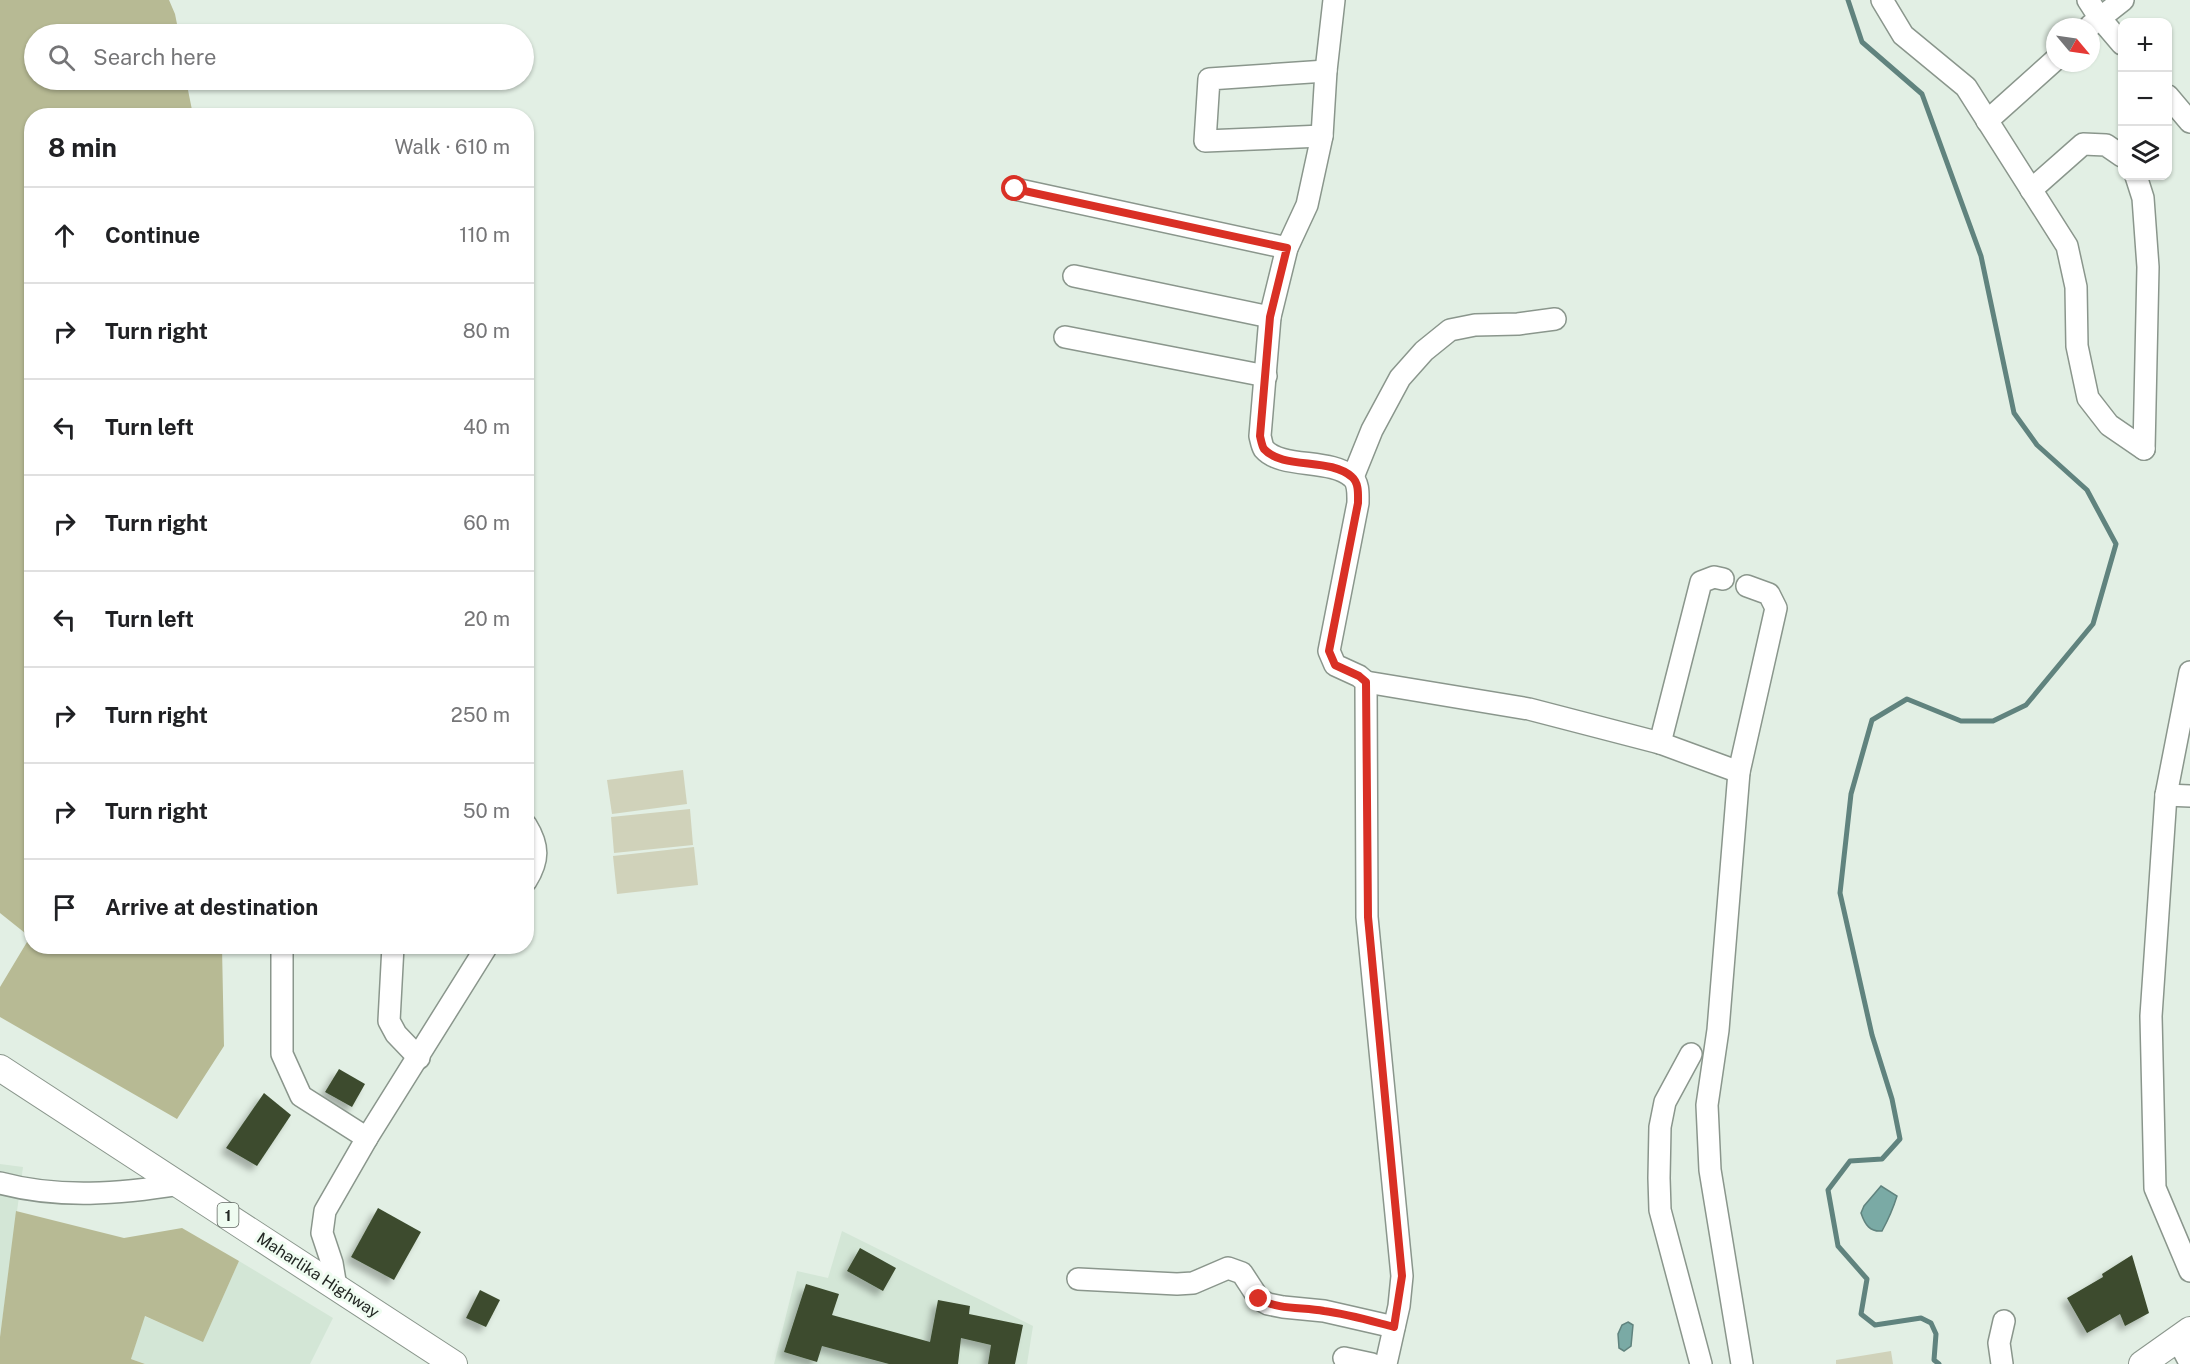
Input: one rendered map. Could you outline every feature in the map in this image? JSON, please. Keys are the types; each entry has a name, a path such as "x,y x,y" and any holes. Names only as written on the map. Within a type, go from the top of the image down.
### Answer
{"main road":[{"name":"Maharlika Highway","path":"0,1068 454,1364"},
{"path":"2142,1364 2183,1334"}],"street":[{"path":"1334,0 1322,136 1307,205 1287,248 1270,317 1260,436 1263,448 1274,457 1336,468 1353,477 1358,488 1358,503 1329,651 1335,665 1359,676 1366,682 1529,709 1660,743 1738,772"},
{"path":"1882,0 1903,35 1965,87 2067,246 2076,287 2077,346 2088,398 2109,424 2144,449 2148,267 2143,198 2137,180"},
{"path":"2118,40 2092,15 2123,0"},
{"path":"1987,121 2046,68"},
{"path":"1322,136 1205,141 1209,79 1326,71"},
{"path":"2172,101 2190,122"},
{"path":"2031,190 2083,144 2106,145 2118,153"},
{"path":"1015,189 1287,248"},
{"path":"1074,276 1270,317"},
{"path":"1353,477 1372,430 1400,378 1424,351 1450,330 1475,325 1518,324 1555,319"},
{"path":"1065,337 1266,376"},
{"path":"1660,743 1701,582 1714,577 1723,579"},
{"path":"1742,1364 1710,1170 1707,1105 1718,1030 1738,772 1776,608 1769,594 1747,586"},
{"path":"2190,672 2166,795 2151,1016 2156,1188 2190,1271"},
{"path":"1366,682 1368,917 1402,1276 1386,1364"},
{"path":"2166,795 2190,796"},
{"path":"534,840 537,853 534,864"},
{"path":"282,954 282,1054 301,1096 367,1138"},
{"path":"393,954 389,1020 396,1034 419,1058"},
{"path":"336,1287 332,1263 322,1233 325,1211 367,1138 482,954"},
{"path":"1691,1053 1665,1102 1660,1127 1660,1210 1701,1364"},
{"path":"0,1182 28,1190 92,1195 181,1184"},
{"path":"1078,1279 1193,1283 1228,1268 1242,1273 1259,1299 1268,1304 1324,1311 1394,1327"},
{"path":"2002,1364 1999,1343 2004,1321"},
{"path":"2183,1334 2190,1363"},
{"path":"1344,1358 1372,1364"}],"shaded area":[{"path":"683,770 687,804 612,814 607,780"},
{"path":"690,809 693,845 614,853 611,817"},
{"path":"694,847 698,885 617,894 613,856"},
{"path":"0,1164 23,1167 0,1337"},
{"path":"842,1231 1033,1326 1027,1364 774,1364 797,1271 828,1278"},
{"path":"239,1261 333,1318 310,1364 145,1364 131,1359 144,1316 203,1341"},
{"path":"1891,1351 1893,1364 1836,1364 1836,1360"}],"green space":[{"path":"0,0 169,0 177,24 24,24 24,90 188,90 192,108 24,108 24,932 0,913"},
{"path":"24,947 24,954 222,954 224,1046 177,1119 0,1017 0,987"},
{"path":"16,1211 124,1238 182,1228 239,1261 203,1342 145,1316 131,1359 145,1364 0,1364 0,1337"}],"water":[{"path":"1881,1186 1897,1196 1882,1231 1878,1231 1868,1227 1861,1213"},
{"path":"1628,1322 1633,1325 1631,1346 1624,1351 1619,1348 1618,1334 1622,1325"}],"building":[{"path":"339,1069 365,1084 352,1107 325,1092"},
{"path":"264,1093 291,1115 257,1166 226,1148"},
{"path":"378,1208 421,1232 394,1280 351,1257"},
{"path":"860,1248 896,1268 883,1291 847,1271"},
{"path":"2132,1255 2149,1313 2125,1326 2120,1314 2087,1333 2067,1298 2103,1277 2102,1274"},
{"path":"806,1284 839,1294 832,1315 930,1342 938,1300 970,1306 969,1314 1023,1325 1015,1364 988,1364 991,1345 961,1338 958,1364 889,1364 822,1346 817,1362 784,1352"},
{"path":"480,1290 500,1300 486,1327 466,1318"}],"waterway":[{"path":"1848,0 1862,42 1922,94 1981,256 2014,413 2037,445 2087,490 2116,544 2093,624 2026,705 1993,721 1961,721 1907,699 1872,720 1851,794 1840,893 1872,1035 1892,1099 1900,1139 1882,1159 1850,1161 1828,1190 1838,1246 1867,1279 1861,1314 1875,1325 1921,1318 1931,1323 1936,1334 1934,1360 1939,1364"}],"route":[{"path":"1015,189 1287,248 1270,317 1260,436 1263,448 1274,457 1336,468 1353,477 1358,488 1358,503 1329,651 1335,665 1359,676 1366,682 1368,917 1387,1129 1401,1251 1402,1276 1399,1306 1394,1327 1347,1315 1268,1304 1259,1299"}]}
